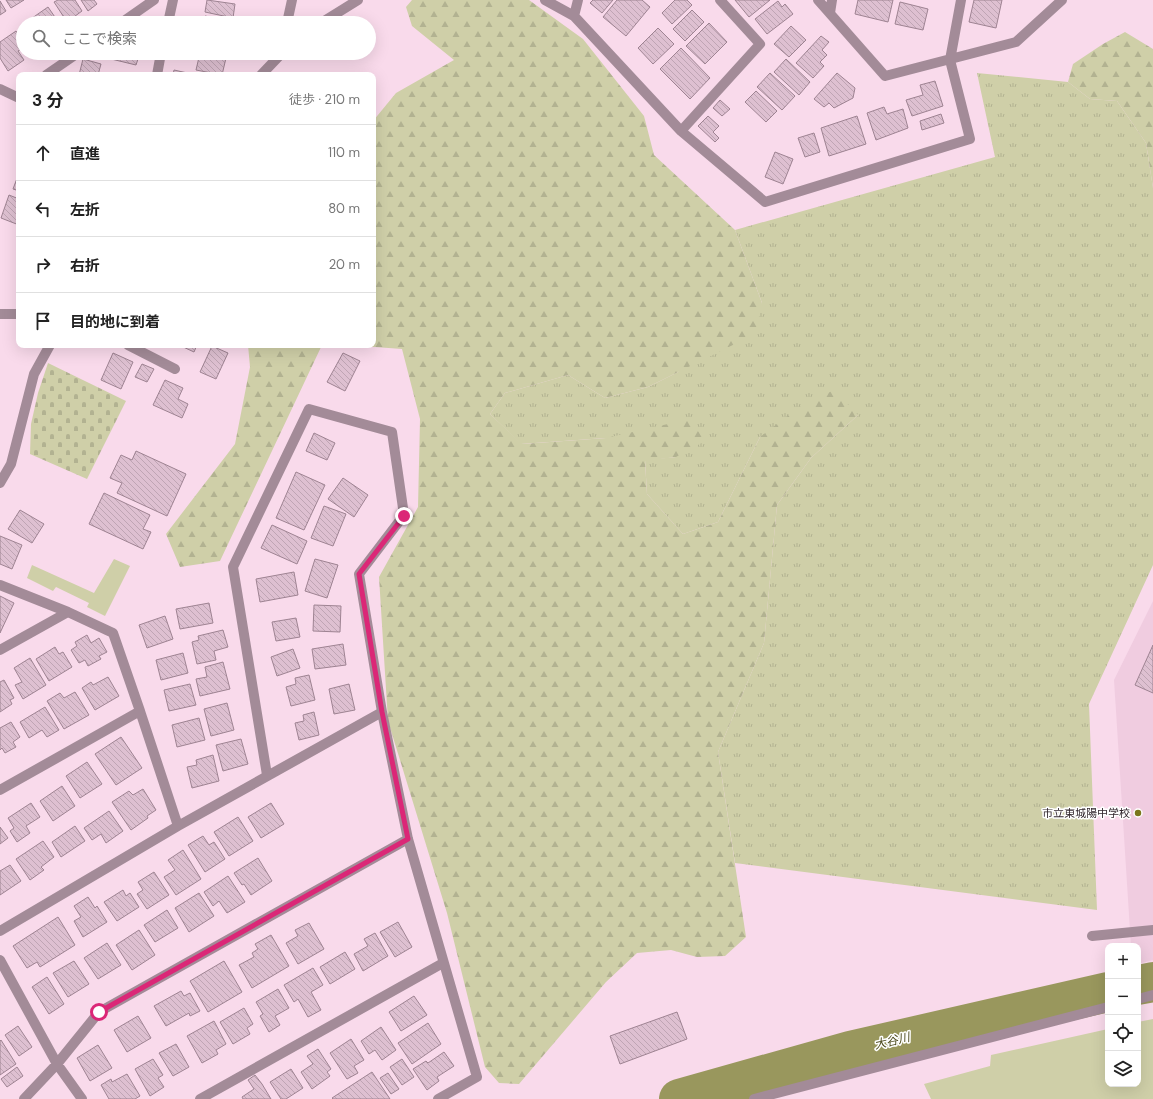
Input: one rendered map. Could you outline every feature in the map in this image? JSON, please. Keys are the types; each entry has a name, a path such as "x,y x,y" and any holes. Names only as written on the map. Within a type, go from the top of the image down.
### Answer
{"street":[{"path":"131,16 154,0"},
{"path":"170,16 173,0"},
{"path":"289,16 292,0"},
{"path":"333,16 358,0"},
{"path":"545,0 574,16 681,131 765,202 970,139 950,60 961,0"},
{"path":"574,16 578,0"},
{"path":"681,131 760,44 720,0"},
{"path":"818,0 885,76 1016,42 1062,0"},
{"path":"830,13 832,0"},
{"path":"50,72 68,60"},
{"path":"158,72 160,60"},
{"path":"264,72 275,60"},
{"path":"0,89 16,95"},
{"path":"0,314 16,314"},
{"path":"0,483 11,464 34,374 48,348"},
{"path":"134,348 175,369"},
{"path":"267,775 233,567 309,409 392,432 404,516 359,574 382,712 408,839 477,1077 438,1099"},
{"path":"0,585 68,612 113,633 178,826"},
{"path":"0,650 68,612"},
{"path":"0,790 140,711"},
{"path":"0,931 178,826 382,712"},
{"path":"24,1099 57,1064 99,1012 408,839"},
{"path":"1092,936 1153,930"},
{"path":"0,960 57,1064 82,1099"},
{"path":"200,1099 443,963"},
{"path":"1141,998 1153,995"},
{"path":"754,1099 1105,1008"}],"shaded area":[{"name":"市立東城陽中学校","path":"1153,601 1153,960 1141,963 1141,943 1131,943 1114,680"}],"green space":[{"path":"412,0 529,0 583,39 644,116 654,155 735,230 762,303 755,334 648,387 605,398 568,375 505,393 490,414 522,444 606,438 690,419 705,441 676,457 645,461 647,494 683,534 718,522 760,437 802,405 834,390 858,415 811,458 777,505 764,643 718,752 746,937 725,956 697,957 671,950 637,953 606,982 519,1084 499,1083 485,1067 447,913 388,721 379,577 418,507 420,419 402,349 376,347 376,117 396,93 454,60 412,26 406,7"},
{"path":"1125,32 1153,49 1153,188 1146,143 1117,101 1090,99 1068,82 1073,64 1103,44"},
{"path":"977,73 1068,82 1090,99 1117,101 1146,143 1153,188 1153,565 1089,704 1097,910 735,863 718,752 764,643 777,505 811,458 858,415 760,437 718,522 683,534 647,494 645,460 676,457 606,438 521,444 490,414 505,393 568,375 605,398 648,387 678,372 762,303 735,230 995,157"},
{"path":"248,348 321,348 220,561 180,567 166,534 235,444 250,367"},
{"path":"48,363 126,401 87,479 30,454 31,424 38,393"},
{"path":"114,559 130,566 105,616 87,607 89,603 56,587 53,591 27,578 32,565 94,593"},
{"path":"1153,1019 1153,1099 931,1099 924,1084 990,1066 991,1055 1105,1030 1105,1087 1141,1087 1141,1021"}],"building":[{"path":"6,0 24,0 11,8"},
{"path":"58,0 75,0 82,11 75,16 63,16 54,2"},
{"path":"81,0 94,0 97,4 88,11"},
{"path":"207,0 235,4 233,16 224,16 205,12"},
{"path":"593,0 613,0 602,13 590,3"},
{"path":"617,0 642,0 650,7 626,36 603,17"},
{"path":"675,0 687,0 692,5 672,24 662,13"},
{"path":"735,0 770,0 749,17"},
{"path":"858,0 893,0 888,22 855,14"},
{"path":"974,0 1002,0 996,28 969,22"},
{"path":"0,1 6,11 0,15"},
{"path":"778,1 782,7 785,4 793,14 767,34 755,19"},
{"path":"900,2 928,9 923,30 895,24"},
{"path":"48,7 54,16 35,16"},
{"path":"692,10 704,22 685,41 673,29"},
{"path":"709,23 727,42 705,64 686,46"},
{"path":"791,26 806,40 789,57 774,44"},
{"path":"658,28 674,44 653,64 638,48"},
{"path":"16,31 16,60 24,60 8,71 0,58 0,42"},
{"path":"821,36 829,42 822,50 827,55 820,62 824,66 813,78 796,63"},
{"path":"681,48 710,78 690,99 660,69"},
{"path":"786,59 810,82 799,95 774,72"},
{"path":"83,60 101,64 99,72 80,72"},
{"path":"115,60 138,60 136,65"},
{"path":"198,60 226,60 223,72 206,72 196,70"},
{"path":"770,73 795,96 782,110 757,87"},
{"path":"837,73 855,88 853,98 834,108 829,103 824,107 814,99"},
{"path":"935,81 943,106 912,116 906,100 923,95 920,85"},
{"path":"756,91 777,111 766,122 745,102"},
{"path":"720,100 730,109 722,116 713,108"},
{"path":"884,107 887,114 903,109 908,128 876,140 867,113"},
{"path":"941,114 944,123 922,130 920,121"},
{"path":"708,116 719,126 713,132 719,138 715,142 698,126"},
{"path":"857,116 866,144 829,156 821,128"},
{"path":"814,133 820,152 805,157 798,138"},
{"path":"775,152 793,159 783,184 765,177"},
{"path":"16,181 16,190 13,189"},
{"path":"9,195 16,198 16,224 1,218"},
{"path":"185,348 196,348 194,352"},
{"path":"211,348 217,348 228,353 216,379 200,372"},
{"path":"113,353 133,362 121,389 101,380"},
{"path":"343,353 360,361 345,391 327,382"},
{"path":"142,364 154,369 147,382 135,377"},
{"path":"165,380 183,388 178,399 188,404 182,418 153,405"},
{"path":"314,433 335,443 327,460 306,451"},
{"path":"136,451 186,474 167,516 117,493 122,483 110,478 121,455 132,460"},
{"path":"296,472 325,485 304,530 276,518"},
{"path":"343,478 368,495 354,517 328,499"},
{"path":"104,493 150,515 143,529 151,532 143,549 89,524"},
{"path":"324,506 346,514 333,546 311,538"},
{"path":"20,510 44,524 32,543 8,529"},
{"path":"272,525 307,541 297,564 261,548"},
{"path":"0,536 22,545 12,569 0,564"},
{"path":"315,559 338,565 327,598 305,591"},
{"path":"294,572 298,595 260,602 256,579"},
{"path":"0,596 14,603 0,633"},
{"path":"209,603 213,623 180,629 176,609"},
{"path":"314,605 341,606 340,632 313,631"},
{"path":"165,616 173,639 147,648 139,625"},
{"path":"296,618 300,637 276,641 272,622"},
{"path":"223,630 228,647 214,651 216,660 197,664 192,642 199,640 198,636"},
{"path":"87,635 91,643 99,638 107,652 99,656 101,659 88,666 85,660 79,663 71,650 77,646 75,642"},
{"path":"343,644 346,665 315,669 312,649"},
{"path":"1153,645 1153,693 1135,685"},
{"path":"55,647 59,654 63,652 72,667 49,681 36,659"},
{"path":"293,649 300,668 277,676 271,657"},
{"path":"183,653 188,673 161,680 156,660"},
{"path":"30,658 46,685 23,699 15,685 22,682 14,668"},
{"path":"223,662 230,689 200,696 196,679 207,677 205,667"},
{"path":"309,675 315,700 291,706 286,687 296,684 295,678"},
{"path":"108,677 119,696 95,710 82,688 91,682 93,685"},
{"path":"4,680 14,698 10,700 12,704 0,712 0,682"},
{"path":"190,684 196,705 169,711 164,690"},
{"path":"349,684 355,710 334,714 329,689"},
{"path":"75,692 89,715 64,729 47,701 60,693 64,698"},
{"path":"227,703 234,730 211,736 204,709"},
{"path":"45,707 59,730 47,737 42,730 29,738 20,722"},
{"path":"314,712 319,735 299,740 295,723 304,721 303,715"},
{"path":"199,718 205,740 177,747 172,725"},
{"path":"11,722 20,737 13,742 16,747 5,753 2,748 0,750 0,728"},
{"path":"121,737 142,768 116,785 95,754"},
{"path":"241,739 248,764 223,771 216,745"},
{"path":"213,755 219,781 192,788 187,767 197,765 196,760"},
{"path":"87,762 102,784 80,798 66,776"},
{"path":"62,786 75,806 53,821 40,801"},
{"path":"143,789 156,810 147,816 148,818 131,830 112,802 129,791 133,795"},
{"path":"31,803 40,817 26,826 30,833 17,842 10,831 14,828 8,818"},
{"path":"271,803 284,824 261,838 248,817"},
{"path":"109,811 123,831 106,843 101,834 92,840 84,828"},
{"path":"238,817 253,841 229,856 214,832"},
{"path":"75,826 85,841 61,857 52,842"},
{"path":"0,827 8,838 0,844"},
{"path":"203,836 209,845 214,842 225,859 205,872 188,845"},
{"path":"43,841 54,857 41,867 44,870 30,880 16,859"},
{"path":"183,850 201,879 176,895 164,877 175,870 168,860"},
{"path":"258,858 272,881 251,895 234,873"},
{"path":"10,865 21,881 0,895 0,871"},
{"path":"154,872 169,895 147,909 137,894 143,890 138,882"},
{"path":"228,876 245,902 227,913 219,901 213,906 204,892"},
{"path":"123,890 126,896 130,893 139,907 117,921 104,902"},
{"path":"199,893 214,916 189,932 175,908"},
{"path":"88,897 95,908 97,906 107,922 83,937 74,921 81,917 74,906"},
{"path":"167,910 178,928 155,942 144,925"},
{"path":"58,917 75,945 40,967 37,962 27,968 13,946"},
{"path":"398,922 412,947 395,957 380,932"},
{"path":"309,923 324,949 298,964 286,943 298,936 295,930"},
{"path":"139,930 155,955 132,970 116,945"},
{"path":"375,933 388,956 363,971 354,954 368,946 364,939"},
{"path":"271,935 289,966 252,988 239,965 254,957 252,953 258,949 255,944"},
{"path":"107,943 121,965 98,979 84,958"},
{"path":"345,952 355,969 330,984 320,967"},
{"path":"74,961 89,984 68,997 53,973"},
{"path":"224,961 242,992 208,1012 190,981"},
{"path":"313,968 323,985 311,992 321,1010 308,1017 298,999 294,1002 284,985"},
{"path":"47,977 64,1004 49,1014 32,987"},
{"path":"278,989 289,1008 275,1016 280,1025 269,1032 260,1016 263,1014 256,1002"},
{"path":"181,991 184,996 190,993 200,1011 190,1016 189,1013 166,1026 154,1006"},
{"path":"414,996 427,1015 401,1031 389,1012"},
{"path":"244,1008 253,1024 247,1028 250,1034 233,1044 220,1022"},
{"path":"677,1012 687,1039 620,1064 610,1036"},
{"path":"138,1016 151,1038 127,1052 114,1030"},
{"path":"214,1021 226,1044 216,1050 218,1054 202,1063 187,1036"},
{"path":"428,1023 441,1044 412,1064 398,1043"},
{"path":"18,1026 32,1047 19,1056 5,1035"},
{"path":"381,1027 396,1050 382,1060 375,1050 369,1054 361,1041"},
{"path":"351,1039 364,1060 354,1066 358,1073 347,1079 330,1053"},
{"path":"1,1040 16,1064 0,1075 0,1041"},
{"path":"176,1044 189,1067 173,1076 159,1053"},
{"path":"98,1045 112,1068 90,1081 77,1058"},
{"path":"318,1049 331,1069 327,1072 330,1076 312,1089 301,1072 313,1064 307,1056"},
{"path":"444,1052 454,1066 437,1077 439,1081 427,1090 413,1069 426,1061 428,1063"},
{"path":"153,1059 163,1075 158,1078 164,1087 150,1096 135,1069"},
{"path":"402,1059 414,1077 402,1085 390,1067"},
{"path":"17,1067 23,1076 7,1087 1,1079"},
{"path":"291,1069 303,1088 286,1099 281,1099 270,1082"},
{"path":"372,1072 390,1099 332,1098"},
{"path":"388,1073 399,1089 391,1094 380,1078"},
{"path":"127,1074 140,1096 135,1099 109,1099 101,1085 111,1079 112,1082"},
{"path":"255,1075 271,1099 243,1099 242,1097 254,1089 248,1080"}],"waterway":[{"name":"大谷川","path":"1141,984 1153,982"},
{"name":"大谷川","path":"679,1099 850,1051 1105,993"}],"place":[{"name":"市立東城陽中学校","path":"1138,813"}],"route":[{"path":"99,1012 408,839 382,712 359,574 404,516"}]}
